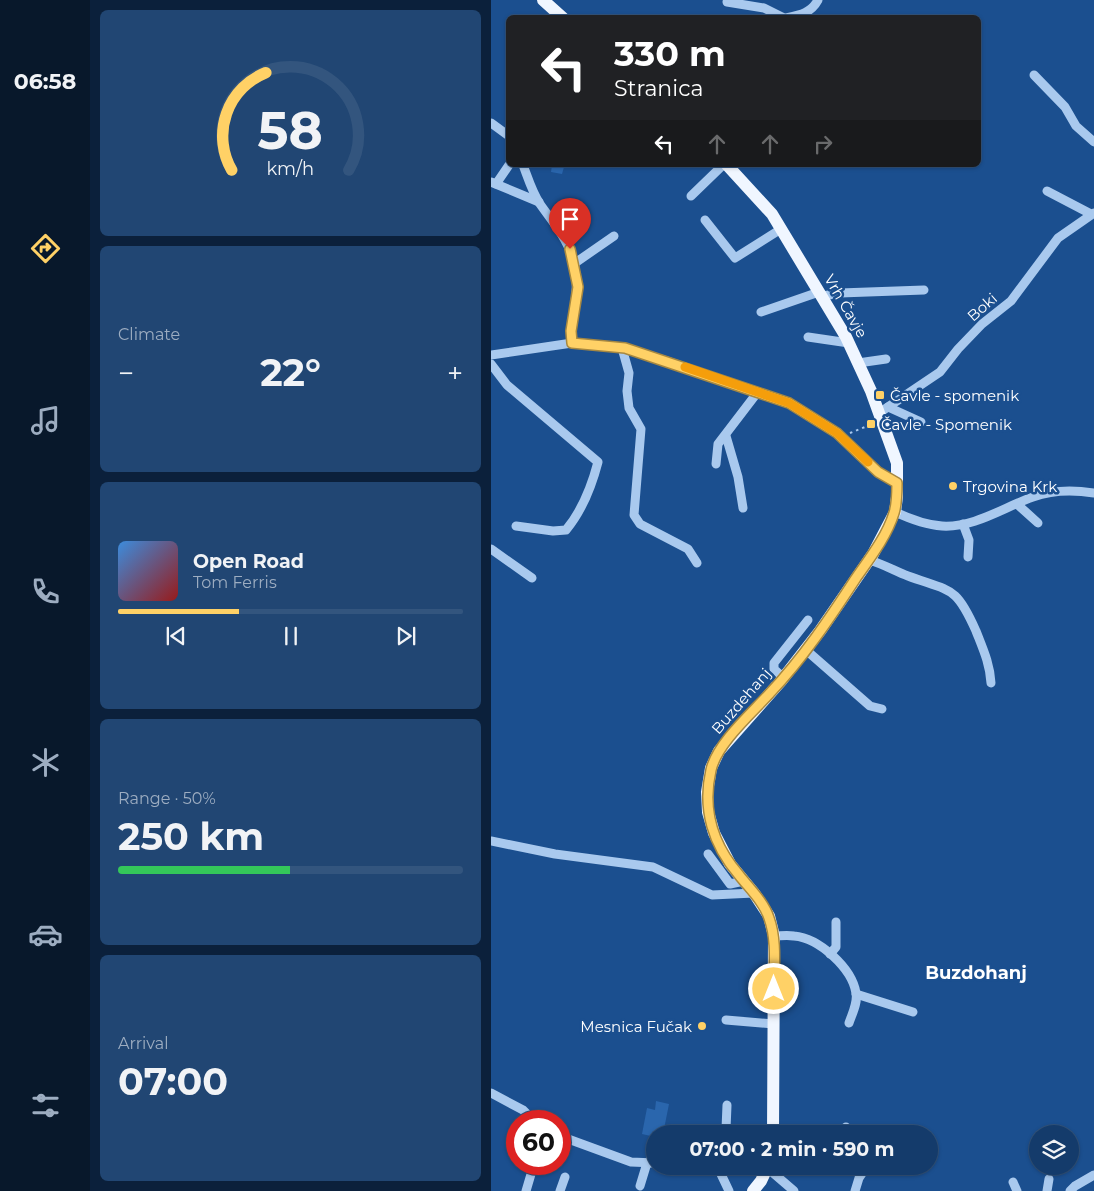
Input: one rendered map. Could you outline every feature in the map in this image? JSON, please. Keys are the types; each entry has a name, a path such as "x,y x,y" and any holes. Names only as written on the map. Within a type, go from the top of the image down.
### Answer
{"main road":[{"path":"543,0 560,15"},
{"name":"Vrh Čavje","path":"730,167 760,199 781,229 849,343 884,410 897,463 897,483"},
{"name":"Buzdehanj","path":"773,1125 774,936 769,916 754,893 730,864 714,834 707,812 707,792 711,768 719,751 784,678 806,650 869,560 895,512 897,483"},
{"path":"753,1191 762,1175"}],"street":[{"path":"801,15 813,9 818,0"},
{"path":"727,2 764,8 779,15"},
{"path":"1034,75 1065,107 1075,126 1094,142"},
{"path":"491,122 506,134"},
{"path":"507,167 493,183 539,202"},
{"path":"524,167 539,202 570,249 575,263 578,287 571,331 572,343"},
{"path":"691,196 730,167"},
{"path":"1047,191 1092,214"},
{"name":"Boki","path":"884,410 940,372 970,336 1011,301 1058,238 1092,214"},
{"path":"705,220 735,258 781,229"},
{"path":"575,263 614,236"},
{"path":"761,312 821,294 924,290"},
{"path":"808,337 849,343"},
{"path":"491,355 572,343 622,348 667,361 789,403 837,433 878,472 897,483"},
{"path":"622,348 629,373 627,391 629,408 641,429 634,515 640,524 688,549 697,563"},
{"path":"858,363 886,359"},
{"path":"491,364 507,385 598,462 594,477 580,507 565,530 516,526"},
{"path":"716,464 718,444 757,393"},
{"path":"884,410 921,422"},
{"path":"726,436 738,478 743,508"},
{"path":"895,512 913,521 944,526 963,524 995,514 1035,496 1058,492 1081,491 1094,493"},
{"path":"1017,504 1038,523"},
{"path":"963,524 969,540 968,557"},
{"path":"491,549 533,578"},
{"path":"869,560 907,576 940,586 951,592 961,601 970,616 983,647 990,668 991,683"},
{"path":"784,678 774,669 774,663 808,620"},
{"path":"806,650 870,706 882,709"},
{"path":"491,841 564,855 653,867 712,895 754,893"},
{"path":"709,854 730,884 743,881"},
{"path":"830,954 836,947 836,922"},
{"path":"774,936 795,936 830,954 849,972 856,994 856,1002 849,1023"},
{"path":"856,994 913,1012"},
{"path":"726,1020 774,1024"},
{"path":"491,1093 523,1110"},
{"path":"726,1125 727,1105"},
{"path":"571,1140 631,1162 646,1163"},
{"path":"640,1186 646,1173"},
{"path":"526,1191 531,1175"},
{"path":"721,1175 729,1191"},
{"path":"776,1175 794,1191"},
{"path":"855,1191 861,1175"},
{"path":"1070,1191 1094,1175"},
{"path":"560,1191 565,1177"},
{"path":"1047,1191 1049,1179"}],"path":[{"path":"845,435 870,425"}],"building":[{"path":"552,167 564,167 562,174 551,172"},
{"path":"656,1101 669,1104 665,1125 646,1125 646,1135 642,1134 647,1108 655,1110"}],"slow traffic":[{"path":"685,367 723,382 789,403 837,433 868,462"}],"place":[{"name":"Čavle - spomenik","path":"880,395"},
{"name":"Čavle - Spomenik","path":"871,424"},
{"name":"Trgovina Krk","path":"953,486"},
{"name":"Mesnica Fučak","path":"702,1026"}],"district":[{"name":"Buzdohanj","path":"976,973"}],"route":[{"path":"570,249 578,287 571,331 572,343 625,348 789,403 837,433 878,472 897,483 895,512 873,554 820,631 781,682 719,751 711,768 707,792 707,812 714,834 730,864 754,893 769,916 774,936 774,989"}]}
